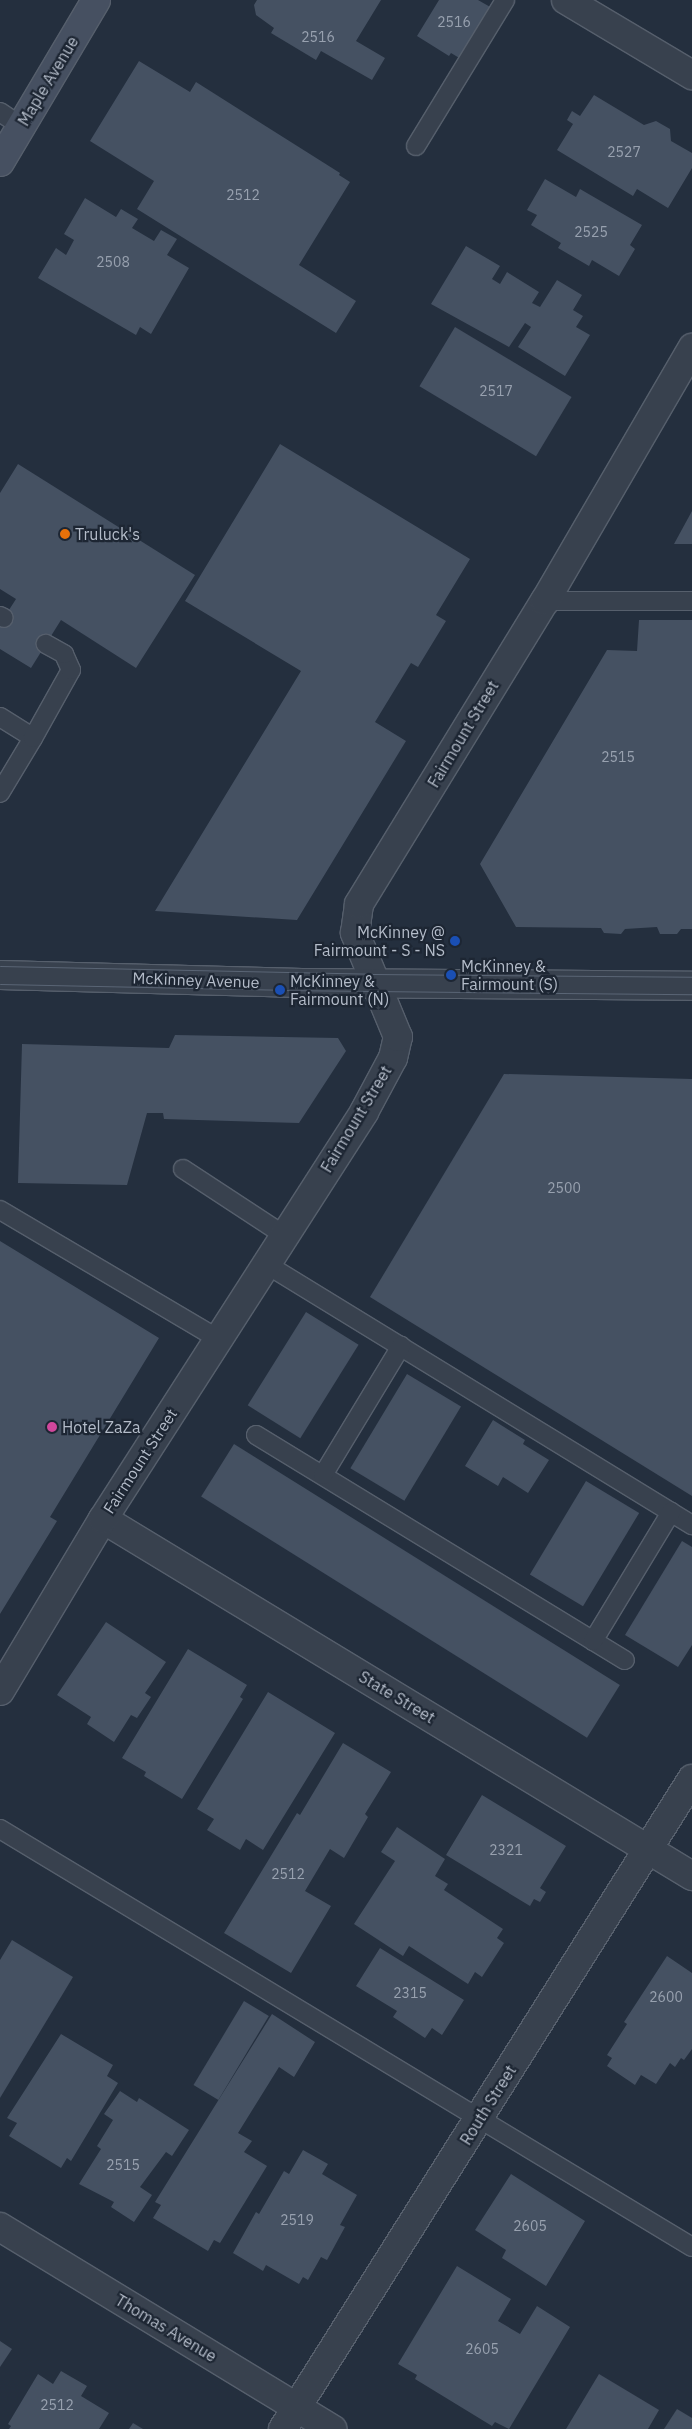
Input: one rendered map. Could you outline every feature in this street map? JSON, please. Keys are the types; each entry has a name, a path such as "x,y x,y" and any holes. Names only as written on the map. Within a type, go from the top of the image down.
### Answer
{"main road":[{"name":"Maple Avenue","path":"0,162 11,119 96,0"}],"street":[{"path":"566,0 692,75"},
{"name":"Fairmount Street","path":"0,1691 102,1519 364,1112 393,1058 398,1037 355,933 359,904 544,601 692,348"},
{"name":"McKinney Avenue","path":"0,975 376,983 692,986"},
{"name":"State Street","path":"102,1519 692,1876"},
{"name":"Routh Street","path":"289,2418 480,2119 692,1779"},
{"name":"Thomas Avenue","path":"0,2227 289,2418 332,2429"}],"lane":[{"path":"416,146 505,0"},
{"path":"544,601 692,601"},
{"path":"0,794 71,670 64,654 46,644"},
{"path":"0,717 33,738"},
{"path":"183,1169 284,1235"},
{"path":"0,1210 218,1339"},
{"path":"266,1264 692,1525"},
{"path":"323,1475 401,1346"},
{"path":"256,1435 625,1660"},
{"path":"593,1641 671,1512"},
{"path":"0,1829 692,2247"}],"building":[{"path":"257,0 381,0 356,41 385,58 372,80 321,51 316,60 271,33 274,28 256,15 254,5"},
{"path":"439,0 478,0 492,8 461,59 451,53 449,56 417,36"},
{"path":"139,61 190,92 196,82 340,173 339,175 350,182 299,265 356,301 336,333 137,209 154,181 90,141"},
{"path":"594,95 644,125 656,121 670,129 671,141 692,153 692,168 668,208 637,189 633,196 557,150 573,124 567,120 572,111 580,116"},
{"path":"545,179 576,197 580,189 642,225 630,245 635,249 619,276 592,260 589,266 558,248 561,243 531,225 537,215 527,210"},
{"path":"85,198 116,217 121,209 138,219 132,228 154,241 161,230 177,239 167,255 189,268 151,334 140,327 136,335 38,278 56,248 66,255 74,240 64,234"},
{"path":"466,246 500,266 492,279 500,284 507,272 539,292 532,303 540,307 557,280 582,295 573,310 583,316 576,327 590,335 565,376 518,347 531,327 525,323 509,347 431,304"},
{"path":"455,327 572,397 536,456 419,386"},
{"path":"280,444 470,559 436,615 446,621 418,667 411,663 375,722 406,741 297,920 155,911 301,671 185,601"},
{"name":"Truluck's","path":"18,464 195,575 136,668 61,620 31,668 0,649 0,624 16,599 0,589 0,493"},
{"path":"692,511 692,544 674,544"},
{"path":"639,620 692,620 692,929 681,929 677,934 660,934 657,927 625,929 621,934 604,933 601,928 516,927 480,864 607,650 637,651"},
{"path":"175,1035 338,1038 346,1051 299,1123 164,1119 163,1113 147,1113 127,1185 18,1183 22,1044 169,1048"},
{"path":"504,1074 692,1079 692,1496 370,1297"},
{"name":"Hotel ZaZa","path":"0,1241 159,1338 50,1517 57,1521 0,1614"},
{"path":"306,1312 359,1345 300,1438 248,1405"},
{"path":"407,1374 461,1406 404,1501 350,1468"},
{"path":"493,1420 525,1440 523,1444 549,1460 528,1493 503,1477 498,1486 465,1466"},
{"path":"234,1444 620,1685 587,1738 201,1497"},
{"path":"586,1481 639,1513 583,1606 530,1574"},
{"path":"682,1541 692,1547 692,1645 678,1667 625,1635"},
{"path":"106,1622 166,1662 145,1693 151,1697 137,1718 131,1715 114,1742 87,1724 91,1717 57,1695"},
{"path":"188,1649 247,1685 240,1697 243,1699 182,1799 144,1776 146,1772 122,1758"},
{"path":"268,1692 335,1733 263,1850 246,1839 240,1850 207,1830 214,1819 197,1809"},
{"path":"343,1743 391,1772 365,1814 368,1817 344,1858 330,1849 305,1891 331,1906 291,1973 224,1933 297,1813 300,1815"},
{"path":"482,1795 566,1846 540,1888 546,1892 540,1902 534,1899 530,1906 446,1855"},
{"path":"397,1827 445,1859 435,1876 448,1884 444,1890 503,1929 497,1938 504,1943 482,1977 475,1972 468,1984 409,1946 403,1956 354,1924 395,1861 381,1852"},
{"path":"12,1940 73,1977 0,2098 0,1960"},
{"path":"380,1948 464,2000 442,2035 432,2028 425,2038 393,2017 397,2011 356,1986"},
{"path":"667,1956 692,1973 692,2049 684,2060 681,2058 675,2067 670,2063 656,2084 641,2075 635,2085 607,2066 612,2058 607,2055 627,2024 624,2022"},
{"path":"244,2001 269,2016 218,2100 194,2085"},
{"path":"272,2014 315,2042 294,2077 279,2067 238,2133 252,2141 244,2152 267,2166 220,2243 214,2240 208,2251 153,2218 161,2205 155,2202"},
{"path":"61,2034 113,2065 107,2076 118,2083 71,2161 67,2158 61,2168 9,2136 17,2123 7,2118"},
{"path":"120,2091 137,2102 139,2098 189,2130 172,2156 166,2152 140,2187 152,2195 134,2222 111,2207 114,2202 79,2184 101,2149 97,2146 113,2120 104,2114"},
{"path":"303,2150 328,2164 322,2174 357,2195 340,2225 345,2227 327,2260 321,2257 308,2280 303,2277 299,2284 266,2265 263,2271 233,2253 256,2212 259,2214 284,2171 289,2174"},
{"path":"511,2174 585,2221 546,2286 502,2258 506,2250 475,2230"},
{"path":"457,2266 511,2299 498,2321 520,2334 537,2306 570,2327 509,2429 495,2422 492,2426 415,2379 417,2375 398,2364"},
{"path":"0,2341 12,2349 0,2367"},
{"path":"61,2371 87,2386 81,2396 109,2413 99,2429 9,2429 11,2426 8,2424 38,2374 53,2384"},
{"path":"599,2374 659,2410 648,2429 566,2429"},
{"path":"677,2409 692,2418 692,2429 664,2429"},
{"path":"133,2423 143,2429 129,2429"}],"tram line":[{"path":"0,966 372,974 692,977"},
{"path":"0,984 280,990 692,994"}],"place":[{"name":"Truluck's","path":"65,534"},
{"name":"McKinney @ Fairmount - S - NS","path":"455,941"},
{"name":"McKinney & Fairmount (S)","path":"451,975"},
{"name":"McKinney & Fairmount (N)","path":"280,990"},
{"name":"Hotel ZaZa","path":"52,1427"}]}
